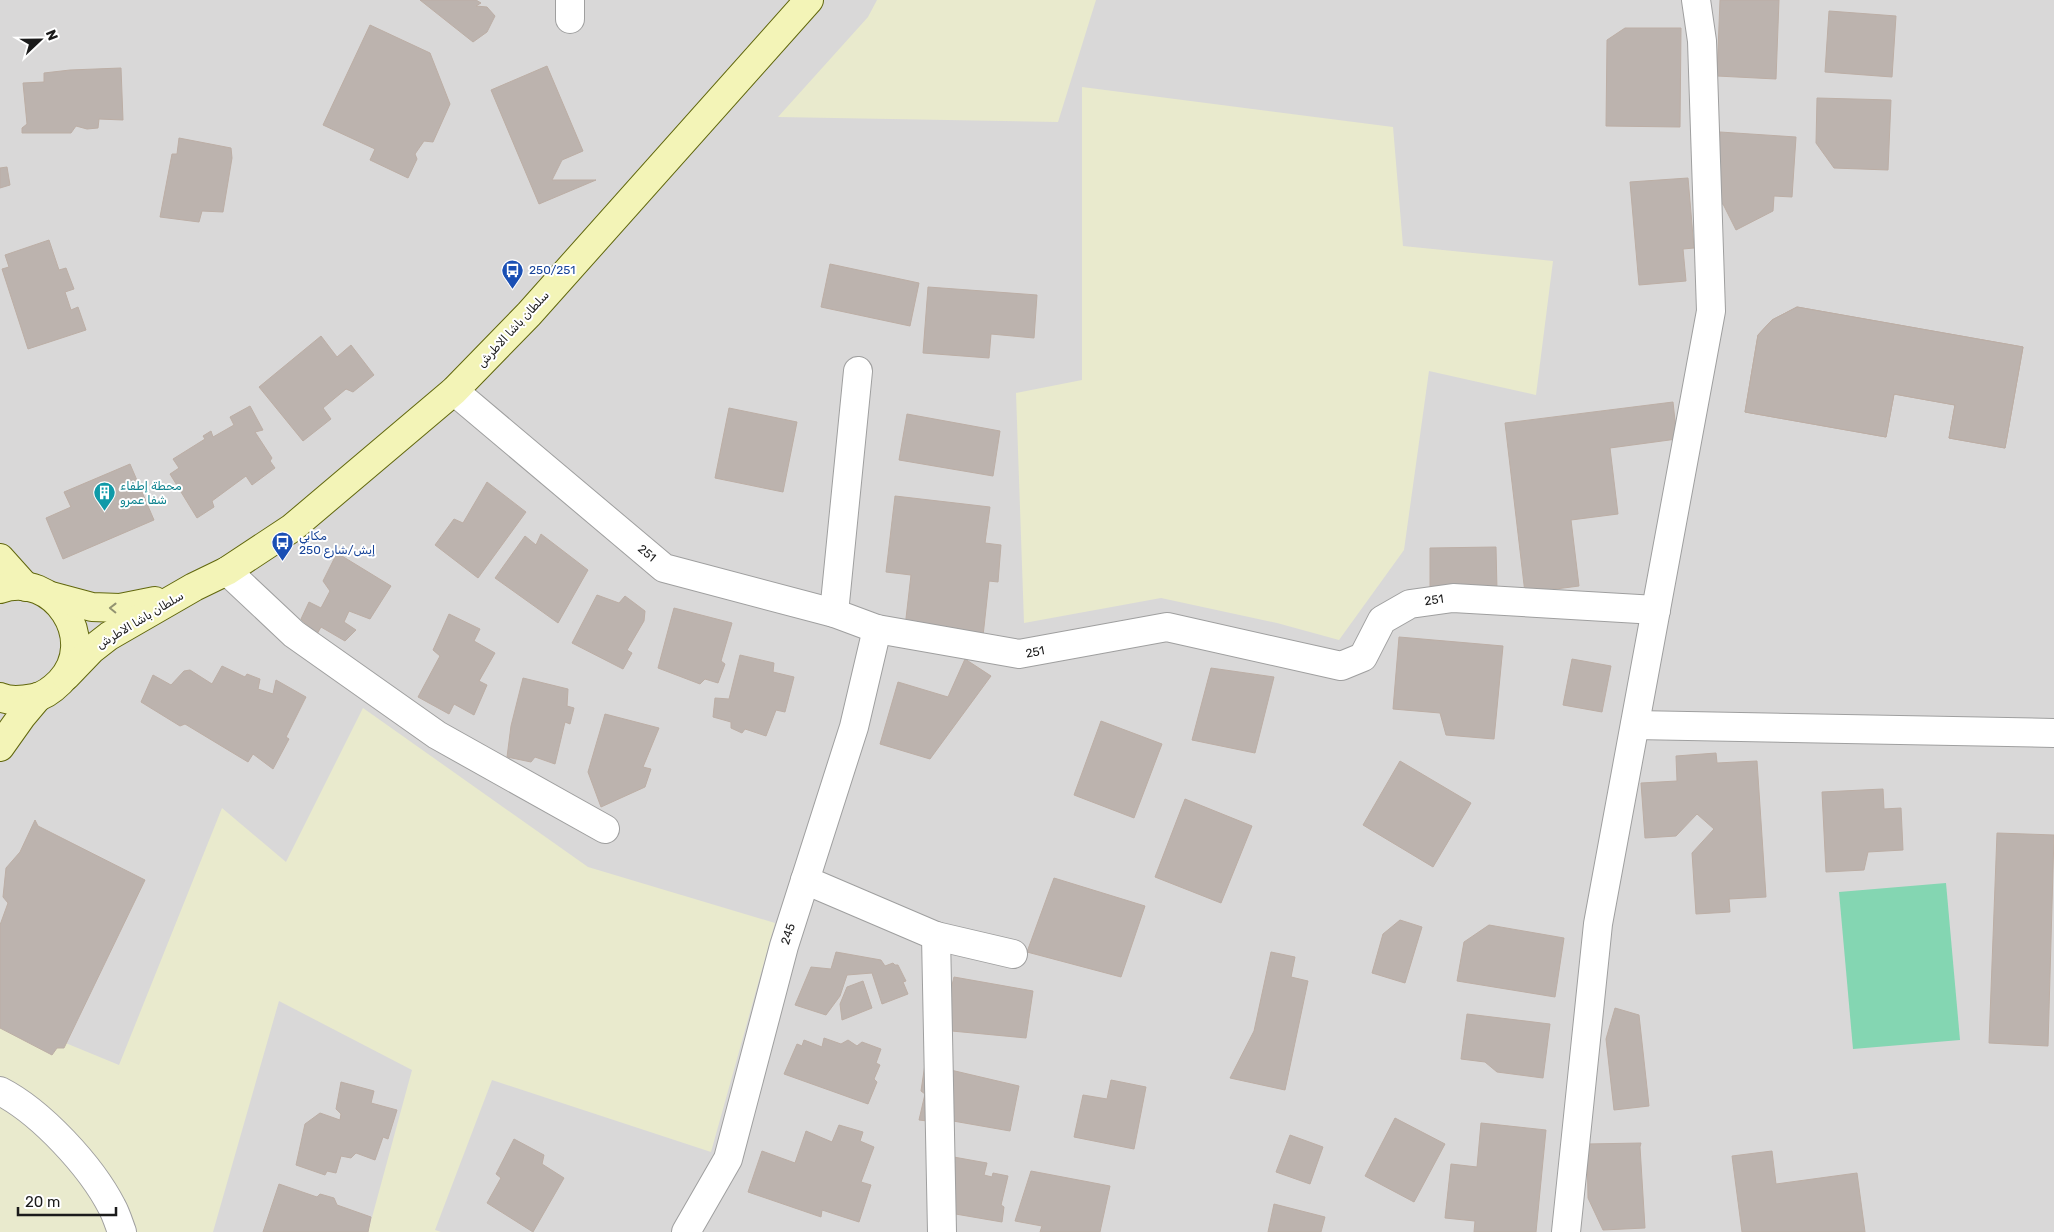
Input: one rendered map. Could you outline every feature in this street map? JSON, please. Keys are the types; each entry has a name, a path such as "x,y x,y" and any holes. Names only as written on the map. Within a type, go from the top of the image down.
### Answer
{"main road":[{"name":"سلطان باشا الاطرش","path":"26,591 92,607 120,608 162,600 227,571 292,528 454,390 529,314 809,0"},
{"path":"0,558 26,591 64,608 73,625 76,642 73,660 66,676"},
{"name":"سلطان باشا الاطرش","path":"38,697 54,689 91,650 109,636 194,587"},
{"path":"0,697 21,700 38,697"},
{"path":"0,747 38,697"}],"street":[{"path":"1566,1232 1598,924 1711,310 1702,41 1696,0"},
{"path":"834,613 858,371"},
{"name":"251","path":"454,390 664,568 834,613 877,630 1020,654 1167,627 1341,666 1363,657 1382,620 1410,604 1452,598 1656,610"},
{"path":"227,571 294,634 437,735 604,828"},
{"name":"245","path":"686,1232 728,1159 784,946 854,727 877,630"},
{"path":"1635,725 2054,733"},
{"path":"805,880 936,936 1013,954"},
{"path":"936,936 942,1232"},
{"path":"0,1091 12,1097 49,1128 84,1165 113,1207 122,1232"}],"shaded area":[{"path":"0,0 2054,0 2054,1232 0,1232"}],"green space":[{"path":"877,0 1096,0 1058,122 778,117 868,17"},
{"path":"1082,87 1393,127 1403,246 1553,261 1536,395 1429,371 1404,550 1339,640 1277,623 1161,598 1024,623 1016,393 1082,380"},
{"path":"363,708 588,867 775,923 711,1152 492,1080 435,1230 441,1232 368,1232 412,1070 279,1001 213,1232 0,1232 0,1016 119,1065 222,808 286,862"},
{"path":"1946,883 1960,1040 1853,1049 1839,892"}],"building":[{"path":"420,0 476,0 481,3 476,6 487,7 495,16 487,32 473,42"},
{"path":"1720,0 1779,0 1776,79 1717,76"},
{"path":"1829,11 1896,16 1892,77 1825,72"},
{"path":"370,25 430,53 450,104 433,142 424,141 415,154 417,159 408,178 370,160 375,149 323,125"},
{"path":"1625,28 1681,28 1680,127 1606,126 1607,40"},
{"path":"547,66 583,151 562,160 552,180 596,180 539,204 491,90"},
{"path":"121,68 123,120 99,119 98,128 87,129 76,126 71,133 22,133 22,128 27,124 23,83 44,82 44,73"},
{"path":"1817,98 1891,100 1888,170 1834,168 1816,143"},
{"path":"1720,132 1796,137 1792,197 1774,196 1773,211 1736,230 1723,204 1716,204"},
{"path":"179,138 231,148 232,158 223,212 202,211 199,222 160,217 172,154 177,154"},
{"path":"7,167 10,185 0,188 0,168"},
{"path":"1688,178 1694,248 1683,249 1686,281 1639,285 1630,182"},
{"path":"49,240 59,270 66,268 74,289 65,292 71,310 78,307 86,330 28,349 2,269 9,267 5,255"},
{"path":"830,264 919,283 910,326 821,307"},
{"path":"928,287 1037,295 1034,338 991,334 989,358 923,353"},
{"path":"1797,307 2023,347 2005,448 1949,438 1955,405 1894,394 1886,437 1745,412 1758,335 1772,320"},
{"path":"1797,307 2023,347 2005,448 1949,438 1955,405 1894,394 1886,437 1745,412 1758,335 1772,320"},
{"path":"321,336 337,357 351,345 374,375 353,392 346,389 323,408 331,419 303,441 259,387"},
{"path":"1673,402 1677,439 1610,448 1618,514 1571,520 1579,586 1525,593 1505,423"},
{"path":"250,406 263,430 255,432 272,458 270,461 275,468 252,485 246,476 212,501 214,507 197,518 170,474 179,468 173,459 205,439 203,436 211,431 213,437 234,425 230,417"},
{"path":"729,408 797,422 783,492 715,478"},
{"path":"907,414 1000,431 993,476 899,460"},
{"name":"محطة إطفاء شفا عمرو","path":"130,464 154,520 63,559 46,518 71,507 64,492"},
{"path":"487,482 526,512 478,578 435,545 454,519 463,523"},
{"path":"895,496 990,507 985,543 1001,545 998,582 989,581 983,636 905,627 911,575 886,572"},
{"path":"541,534 588,570 558,623 495,578 525,536 536,545"},
{"path":"1496,547 1497,590 1430,591 1430,548"},
{"path":"337,553 391,586 370,619 349,611 344,622 356,630 345,641 321,627 317,634 301,619 309,602 321,608 330,591 323,581"},
{"path":"597,595 619,603 625,596 645,611 644,621 627,650 632,653 623,669 572,643"},
{"path":"674,608 732,623 721,661 725,664 718,683 705,679 700,684 658,668"},
{"path":"449,614 480,629 474,641 495,653 479,681 487,685 474,715 454,704 449,714 418,697 440,656 433,650"},
{"path":"1399,637 1503,646 1494,739 1446,735 1440,713 1393,709"},
{"path":"740,655 774,663 773,672 794,677 785,712 776,710 766,736 745,729 742,733 731,728 731,722 713,717 715,698 729,699"},
{"path":"965,659 991,676 930,759 880,744 898,682 948,697"},
{"path":"1572,659 1611,666 1602,712 1563,705"},
{"path":"222,666 245,677 247,674 260,679 258,689 273,694 276,680 306,697 286,737 289,739 273,769 253,754 248,762 185,724 180,726 141,702 153,675 171,685 184,671 190,670 212,684"},
{"path":"1211,668 1274,677 1255,753 1192,740"},
{"path":"523,678 568,689 567,706 574,708 570,724 565,722 555,764 535,757 531,762 507,757 511,726"},
{"path":"605,714 659,728 643,767 651,769 645,787 601,807 588,772"},
{"path":"1101,721 1162,744 1134,818 1074,795"},
{"path":"1716,753 1717,763 1757,761 1766,897 1729,899 1730,912 1696,914 1692,853 1714,829 1697,814 1676,836 1645,838 1641,783 1677,781 1676,756"},
{"path":"1400,761 1471,803 1433,867 1363,825"},
{"path":"1883,789 1884,809 1901,808 1903,850 1868,852 1864,870 1826,872 1822,792"},
{"path":"1185,799 1252,826 1221,903 1155,877"},
{"path":"35,820 38,826 145,880 64,1048 57,1048 52,1055 0,1028 0,925 8,903 3,897 6,868 20,852"},
{"path":"1997,833 2054,835 2048,1046 1989,1043"},
{"path":"1054,878 1145,906 1121,977 1027,952"},
{"path":"1400,920 1422,927 1405,983 1372,973 1383,934"},
{"path":"1489,925 1564,938 1555,997 1457,981 1464,942"},
{"path":"836,952 881,960 885,966 893,963 898,965 906,981 903,982 908,994 882,1004 872,973 847,975 840,996 826,1015 795,1005 811,967 831,969"},
{"path":"1271,952 1295,957 1291,977 1308,981 1285,1090 1230,1078 1254,1031"},
{"path":"954,977 1033,991 1026,1038 941,1030"},
{"path":"863,981 872,1008 842,1020 840,1004 847,987"},
{"path":"1615,1008 1639,1015 1649,1106 1614,1110 1606,1039"},
{"path":"1467,1014 1550,1024 1543,1078 1497,1072 1485,1062 1461,1059"},
{"path":"824,1038 841,1044 848,1040 857,1046 862,1042 881,1049 876,1063 880,1065 874,1079 877,1082 868,1104 784,1074 797,1044 802,1046 804,1040 822,1047"},
{"path":"925,1064 1019,1086 1010,1131 936,1118 936,1122 919,1120 925,1094 921,1091"},
{"path":"1111,1080 1146,1087 1134,1149 1074,1137 1083,1095 1107,1099"},
{"path":"341,1082 374,1091 371,1103 397,1110 388,1139 383,1137 375,1160 356,1153 351,1158 341,1156 336,1173 327,1171 325,1175 296,1165 305,1124 320,1113 340,1120 341,1114 336,1109"},
{"path":"1395,1118 1445,1144 1414,1202 1365,1176"},
{"path":"1481,1123 1546,1130 1536,1232 1474,1232 1475,1221 1445,1218 1451,1164 1477,1167"},
{"path":"839,1125 863,1132 860,1141 874,1147 861,1182 871,1185 859,1222 822,1210 821,1217 748,1192 762,1151 795,1163 806,1131 832,1142"},
{"path":"1290,1135 1323,1147 1310,1184 1276,1172"},
{"path":"514,1139 544,1155 542,1164 564,1178 533,1232 487,1203 501,1178 496,1174"},
{"path":"1641,1143 1645,1228 1603,1230 1588,1198 1587,1144"},
{"path":"1772,1151 1776,1184 1857,1173 1865,1232 1742,1232 1732,1156"},
{"path":"948,1156 987,1163 984,1175 992,1177 993,1173 1008,1176 1001,1205 1004,1207 1002,1222 938,1211"},
{"path":"1031,1171 1110,1186 1100,1232 1040,1232 1042,1226 1015,1221"},
{"path":"279,1184 317,1197 320,1194 334,1198 337,1205 371,1217 368,1232 263,1232"},
{"path":"1274,1204 1325,1217 1321,1232 1268,1232"}],"place":[{"name":"250/251","path":"513,289"},
{"name":"محطة إطفاء شفا عمرو","path":"104,512"},
{"name":"مكابي إيش/شارع 250","path":"283,562"}]}
